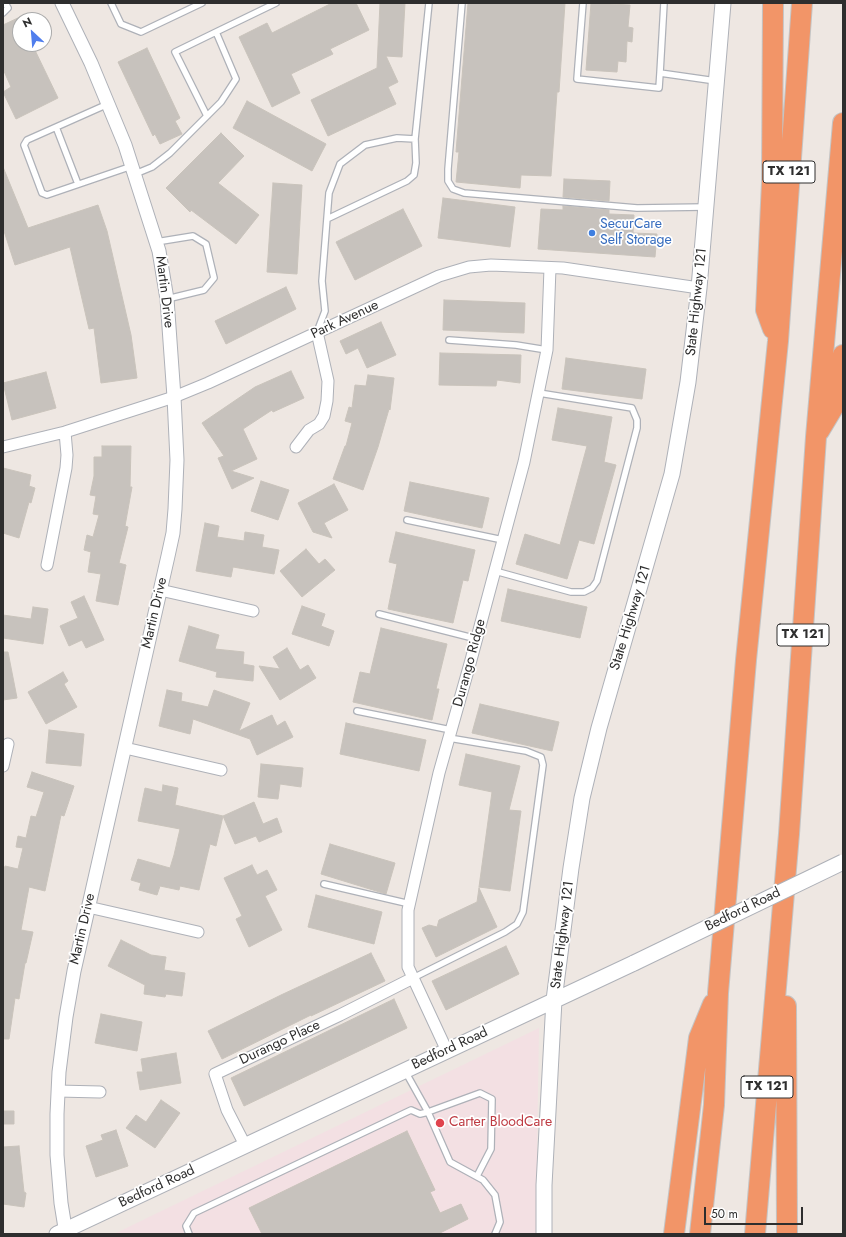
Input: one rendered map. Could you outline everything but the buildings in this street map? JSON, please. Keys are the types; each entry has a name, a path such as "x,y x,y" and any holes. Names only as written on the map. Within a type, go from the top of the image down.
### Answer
{"highway":[{"path":"773,3 772,182 766,310 778,341"},
{"name":"TX 121","path":"700,1234 714,1105 718,993 746,660 778,341 802,3"},
{"name":"TX 121","path":"755,1234 790,834 816,437 843,123"},
{"path":"816,437 837,401 843,355"},
{"path":"780,941 786,1008 787,1234"},
{"path":"674,1234 699,1038 718,993"}],"main road":[{"name":"State Highway 121","path":"544,1234 544,1185 554,1000 571,868 582,798 599,728 672,474 688,382 699,288 722,3"},
{"name":"Bedford Road","path":"63,1233 245,1145 634,963 843,862"}],"street":[{"name":"Martin Drive","path":"62,3 126,145 159,251 167,299 177,460 173,533 70,992 59,1072 58,1091 57,1155 63,1233"},
{"name":"Park Avenue","path":"3,447 65,432 174,397 439,276 469,267 491,264 563,268 699,288"},
{"name":"Durango Ridge","path":"447,1051 408,967 408,910 439,773 477,639 524,462 547,350 550,268"},
{"path":"296,447 309,430 319,424 324,416 327,400 328,381 317,332"},
{"path":"47,565 66,468 65,432"},
{"path":"160,590 253,611"},
{"path":"3,766 8,744"},
{"path":"125,748 221,770"},
{"path":"88,907 198,932"},
{"name":"Durango Place","path":"245,1145 228,1110 215,1074 340,1016 413,978"},
{"path":"58,1091 100,1092"}],"lane":[{"path":"3,13 8,8 5,3"},
{"path":"111,3 121,24 141,32 202,3"},
{"path":"207,116 175,52 276,3"},
{"path":"327,220 407,181 414,175 416,163 415,139 429,3"},
{"path":"462,3 448,169 448,181 453,189 464,193 637,208 706,207"},
{"path":"582,3 577,78 659,88 664,3"},
{"path":"108,104 27,140 24,145 42,193 47,195 78,184 133,170 152,167 170,153 221,102 236,79 216,32"},
{"path":"660,72 716,81"},
{"path":"56,127 78,184"},
{"path":"317,332 325,312 322,281 329,193 340,164 365,145 397,138 415,139"},
{"path":"156,242 193,236 206,244 214,278 204,290 167,299"},
{"path":"449,340 516,345 547,350"},
{"path":"495,571 571,592 584,592 592,588 597,581 637,428 637,420 632,408 539,393"},
{"path":"407,520 503,540"},
{"path":"379,614 477,639"},
{"path":"357,711 526,752 541,757 543,764 523,912 517,924 505,932 413,978"},
{"path":"324,884 410,904"},
{"path":"405,1071 428,1112 450,1162 483,1180 495,1196 500,1222 494,1234"},
{"path":"189,1234 186,1226 194,1213 411,1110 420,1114 428,1112 480,1092 492,1099 491,1149 477,1176"}],"shaded area":[{"name":"Carter BloodCare","path":"539,1028 537,1234 114,1234"}],"place":[{"name":"SecurCare Self Storage","path":"592,233"},
{"name":"Carter BloodCare","path":"440,1123"}]}
